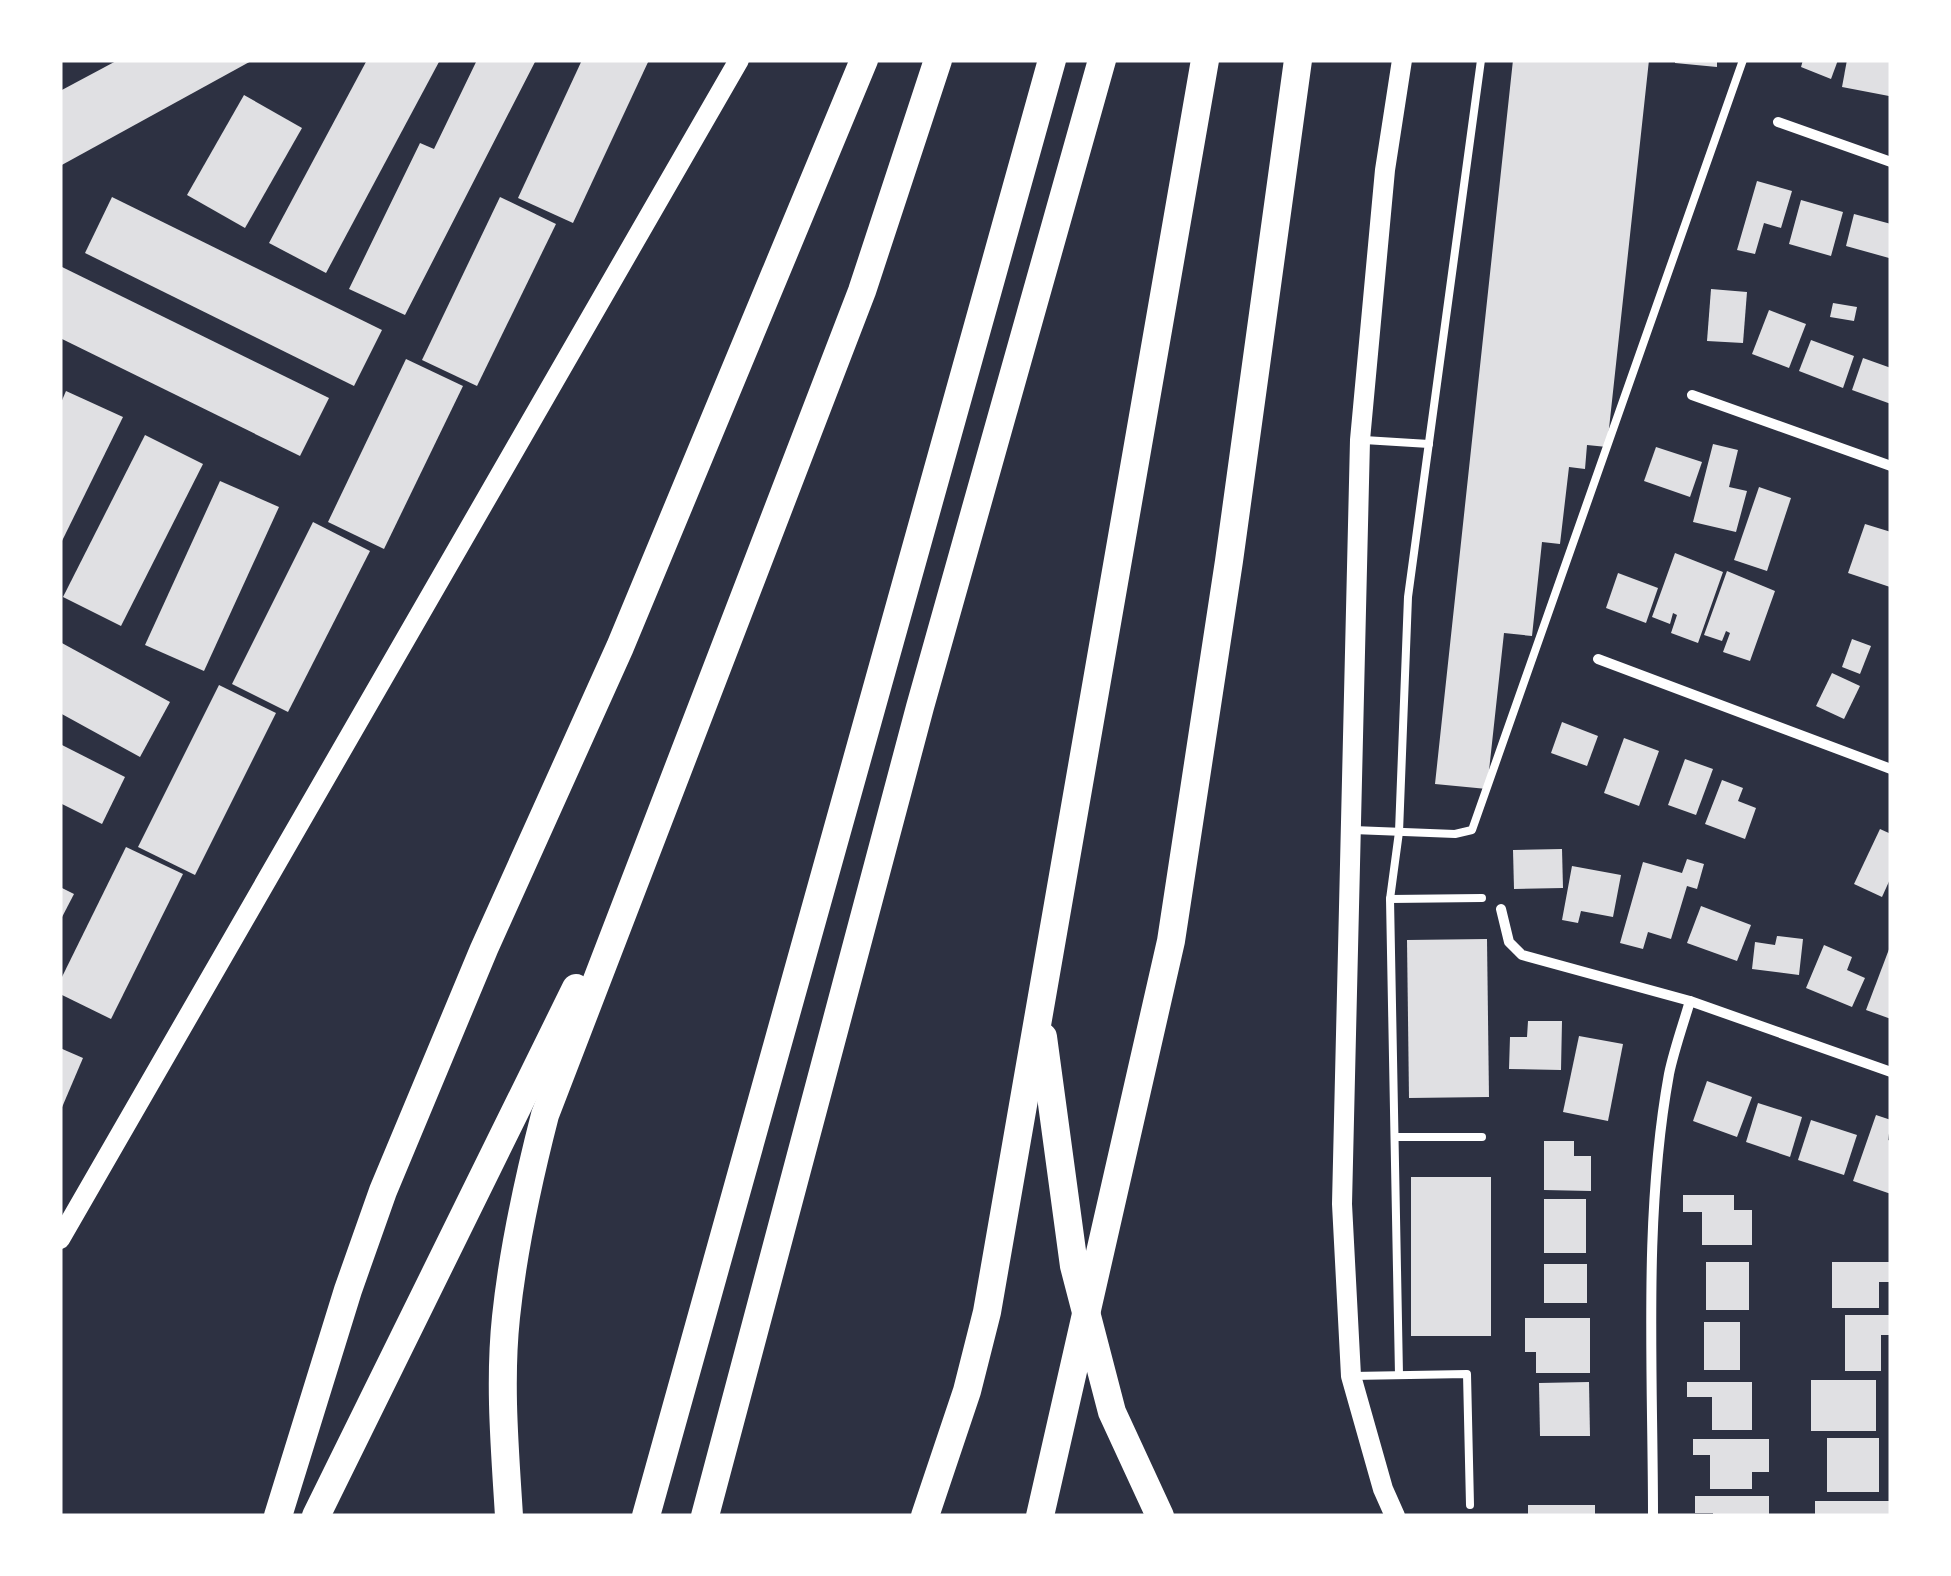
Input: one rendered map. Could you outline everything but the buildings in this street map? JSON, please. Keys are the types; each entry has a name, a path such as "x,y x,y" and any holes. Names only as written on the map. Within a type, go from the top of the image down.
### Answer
{"highway":[{"path":"278,1516 383,1191 484,949 620,647 864,60"},
{"path":"508,1516 503,1426 506,1318 530,1172 544,1114 862,291 938,60"},
{"path":"646,1516 1052,60"},
{"path":"705,1516 920,707 1102,60"},
{"path":"925,1516 967,1391 983,1328 1209,60"},
{"path":"1040,1516 1170,942 1232,542 1298,60"},
{"path":"316,1516 651,834"},
{"path":"1040,1016 1074,1266 1112,1412 1160,1516"}],"main road":[{"path":"60,1240 740,60"},
{"path":"1395,1516 1383,1489 1351,1376 1342,1204 1360,440 1385,170 1402,60"}],"street":[{"path":"1778,122 1891,162"},
{"path":"1692,395 1891,466"},
{"path":"1598,659 1891,768"},
{"path":"1501,909 1509,942 1522,955 1690,1001 1891,1072"},
{"path":"1652,1516 1654,1221 1659,1149 1670,1072 1690,1001"}],"lane":[{"path":"1399,1375 1390,900 1399,832 1408,598 1481,60"},
{"path":"1352,830 1455,834 1472,830 1743,60"},
{"path":"1360,440 1429,444"},
{"path":"1390,900 1482,898"},
{"path":"1395,1137 1482,1137"},
{"path":"1351,1376 1467,1374 1470,1505"}]}
